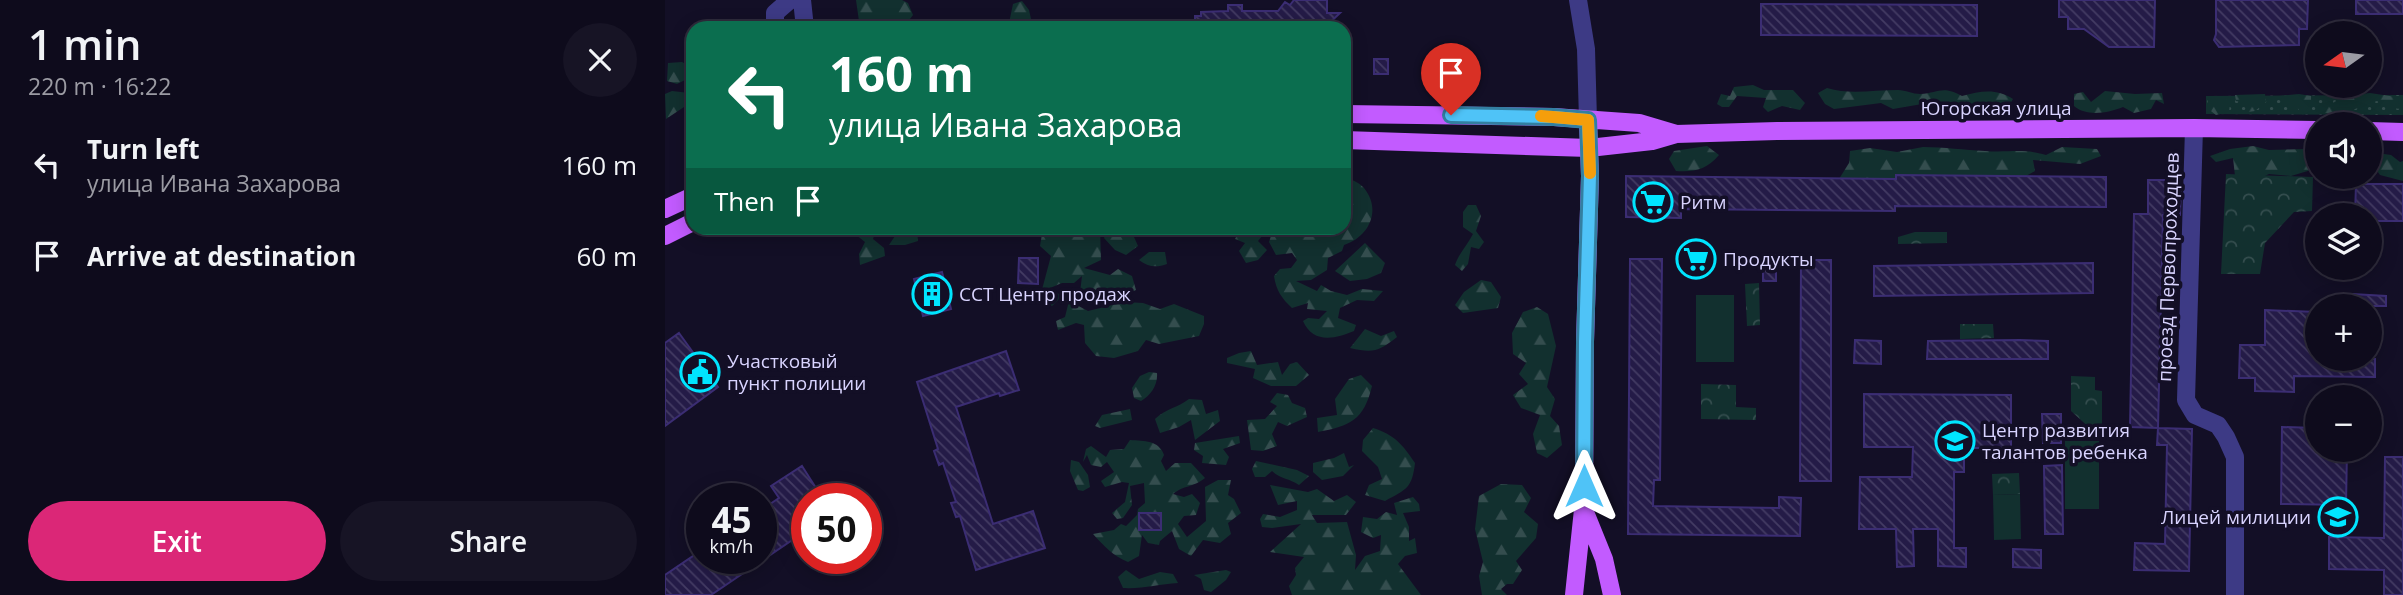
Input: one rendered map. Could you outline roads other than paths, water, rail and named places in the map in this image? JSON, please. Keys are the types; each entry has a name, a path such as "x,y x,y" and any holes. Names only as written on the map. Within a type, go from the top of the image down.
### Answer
{"main road":[{"name":"Югорская улица","path":"1351,114 1541,116 1639,123 1676,134"},
{"path":"1575,589 1584,510 1588,120"},
{"name":"Югорская улица","path":"1351,140 1589,148 1652,141 1676,134 1790,130 2305,130"},
{"path":"2382,131 2403,132"},
{"path":"665,209 686,199"},
{"path":"665,236 686,226"},
{"path":"1584,510 1611,586"},
{"path":"1575,589 1579,576 1593,572 1611,586"}],"street":[{"path":"775,21 775,13 790,0"},
{"path":"802,0 804,21"},
{"path":"1579,0 1586,49 1588,120"},
{"name":"проезд Первопроходцев","path":"2194,128 2186,400 2195,415 2218,425 2235,457 2235,595"}],"place":[{"name":"Ритм","path":"1653,202"},
{"name":"Продукты","path":"1696,259"},
{"name":"CCТ Центр продаж","path":"932,294"},
{"name":"Участковый пункт полиции","path":"700,372"},
{"name":"Центр развития талантов ребенка","path":"1955,441"},
{"name":"Лицей милиции","path":"2338,517"}]}
